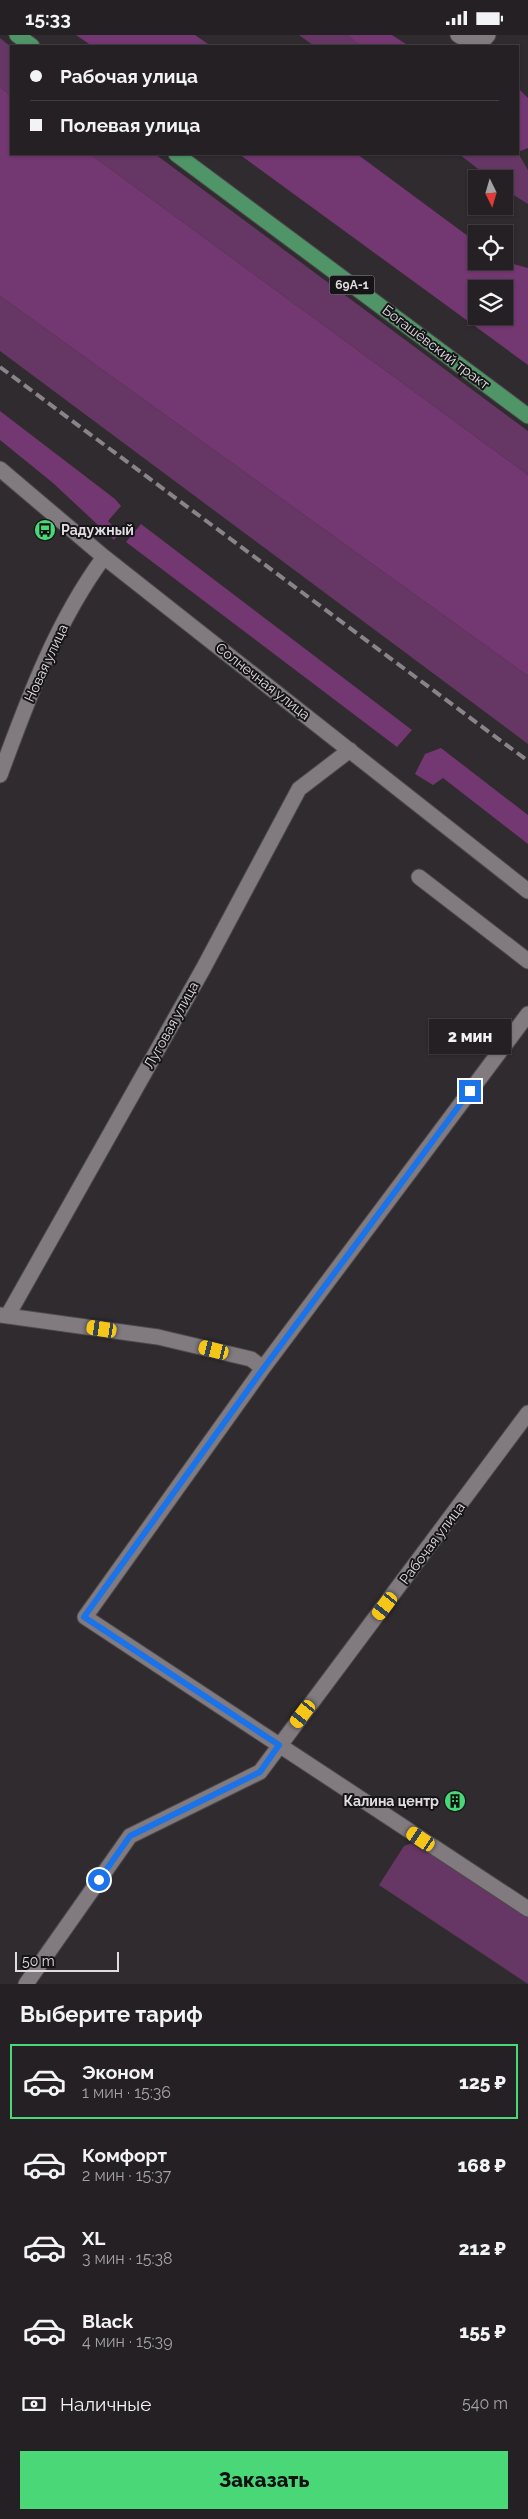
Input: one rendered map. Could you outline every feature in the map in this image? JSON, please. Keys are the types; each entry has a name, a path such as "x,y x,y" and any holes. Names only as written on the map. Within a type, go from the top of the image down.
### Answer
{"main road":[{"path":"17,35 31,45"},
{"name":"Богашёвский тракт","path":"177,155 528,415"}],"street":[{"path":"458,35 472,42 479,42 488,35"},
{"name":"Солнечная улица","path":"0,469 104,557 528,891"},
{"name":"Новая улица","path":"0,775 31,690 81,588 104,557"},
{"name":"Луговая улица","path":"4,1315 203,969 300,789 350,750"},
{"path":"419,877 528,961"},
{"path":"528,1015 263,1369 84,1617 528,1909"},
{"path":"4,1315 158,1337 251,1359 263,1369"},
{"name":"Рабочая улица","path":"26,1984 130,1836 260,1772 528,1413"}],"shaded area":[{"path":"76,35 195,35 210,45 91,45"},
{"path":"299,35 347,35 359,45 313,45"},
{"path":"347,35 392,35 407,45 359,45"},
{"path":"0,38 10,46 10,95 0,87"},
{"path":"0,87 10,95 10,155 91,155 528,475 528,676 0,296"},
{"path":"519,89 528,98 528,148 519,152"},
{"path":"91,155 156,155 528,431 528,475"},
{"path":"240,155 358,155 468,236 468,270 513,270 513,264 528,268 528,365 473,325 513,325 513,280 468,280 468,321"},
{"path":"460,155 519,155 528,170 528,204 513,195 513,170 479,170"},
{"path":"0,296 528,676 528,744 0,351"},
{"path":"0,411 115,499 121,506 108,521 120,533 114,540 53,483 0,440"},
{"path":"141,524 412,730 397,747 126,542"},
{"path":"441,748 528,815 528,844 443,778 433,785 415,774 425,754"},
{"path":"415,1842 528,1916 528,1984 379,1885 404,1846"}],"railway":[{"path":"0,367 528,761"}],"place":[{"name":"Радужный","path":"45,530"},
{"name":"Калина центр","path":"455,1801"}],"route":[{"path":"99,1880 130,1836 260,1772 279,1745 84,1617 263,1369 470,1091"}]}
